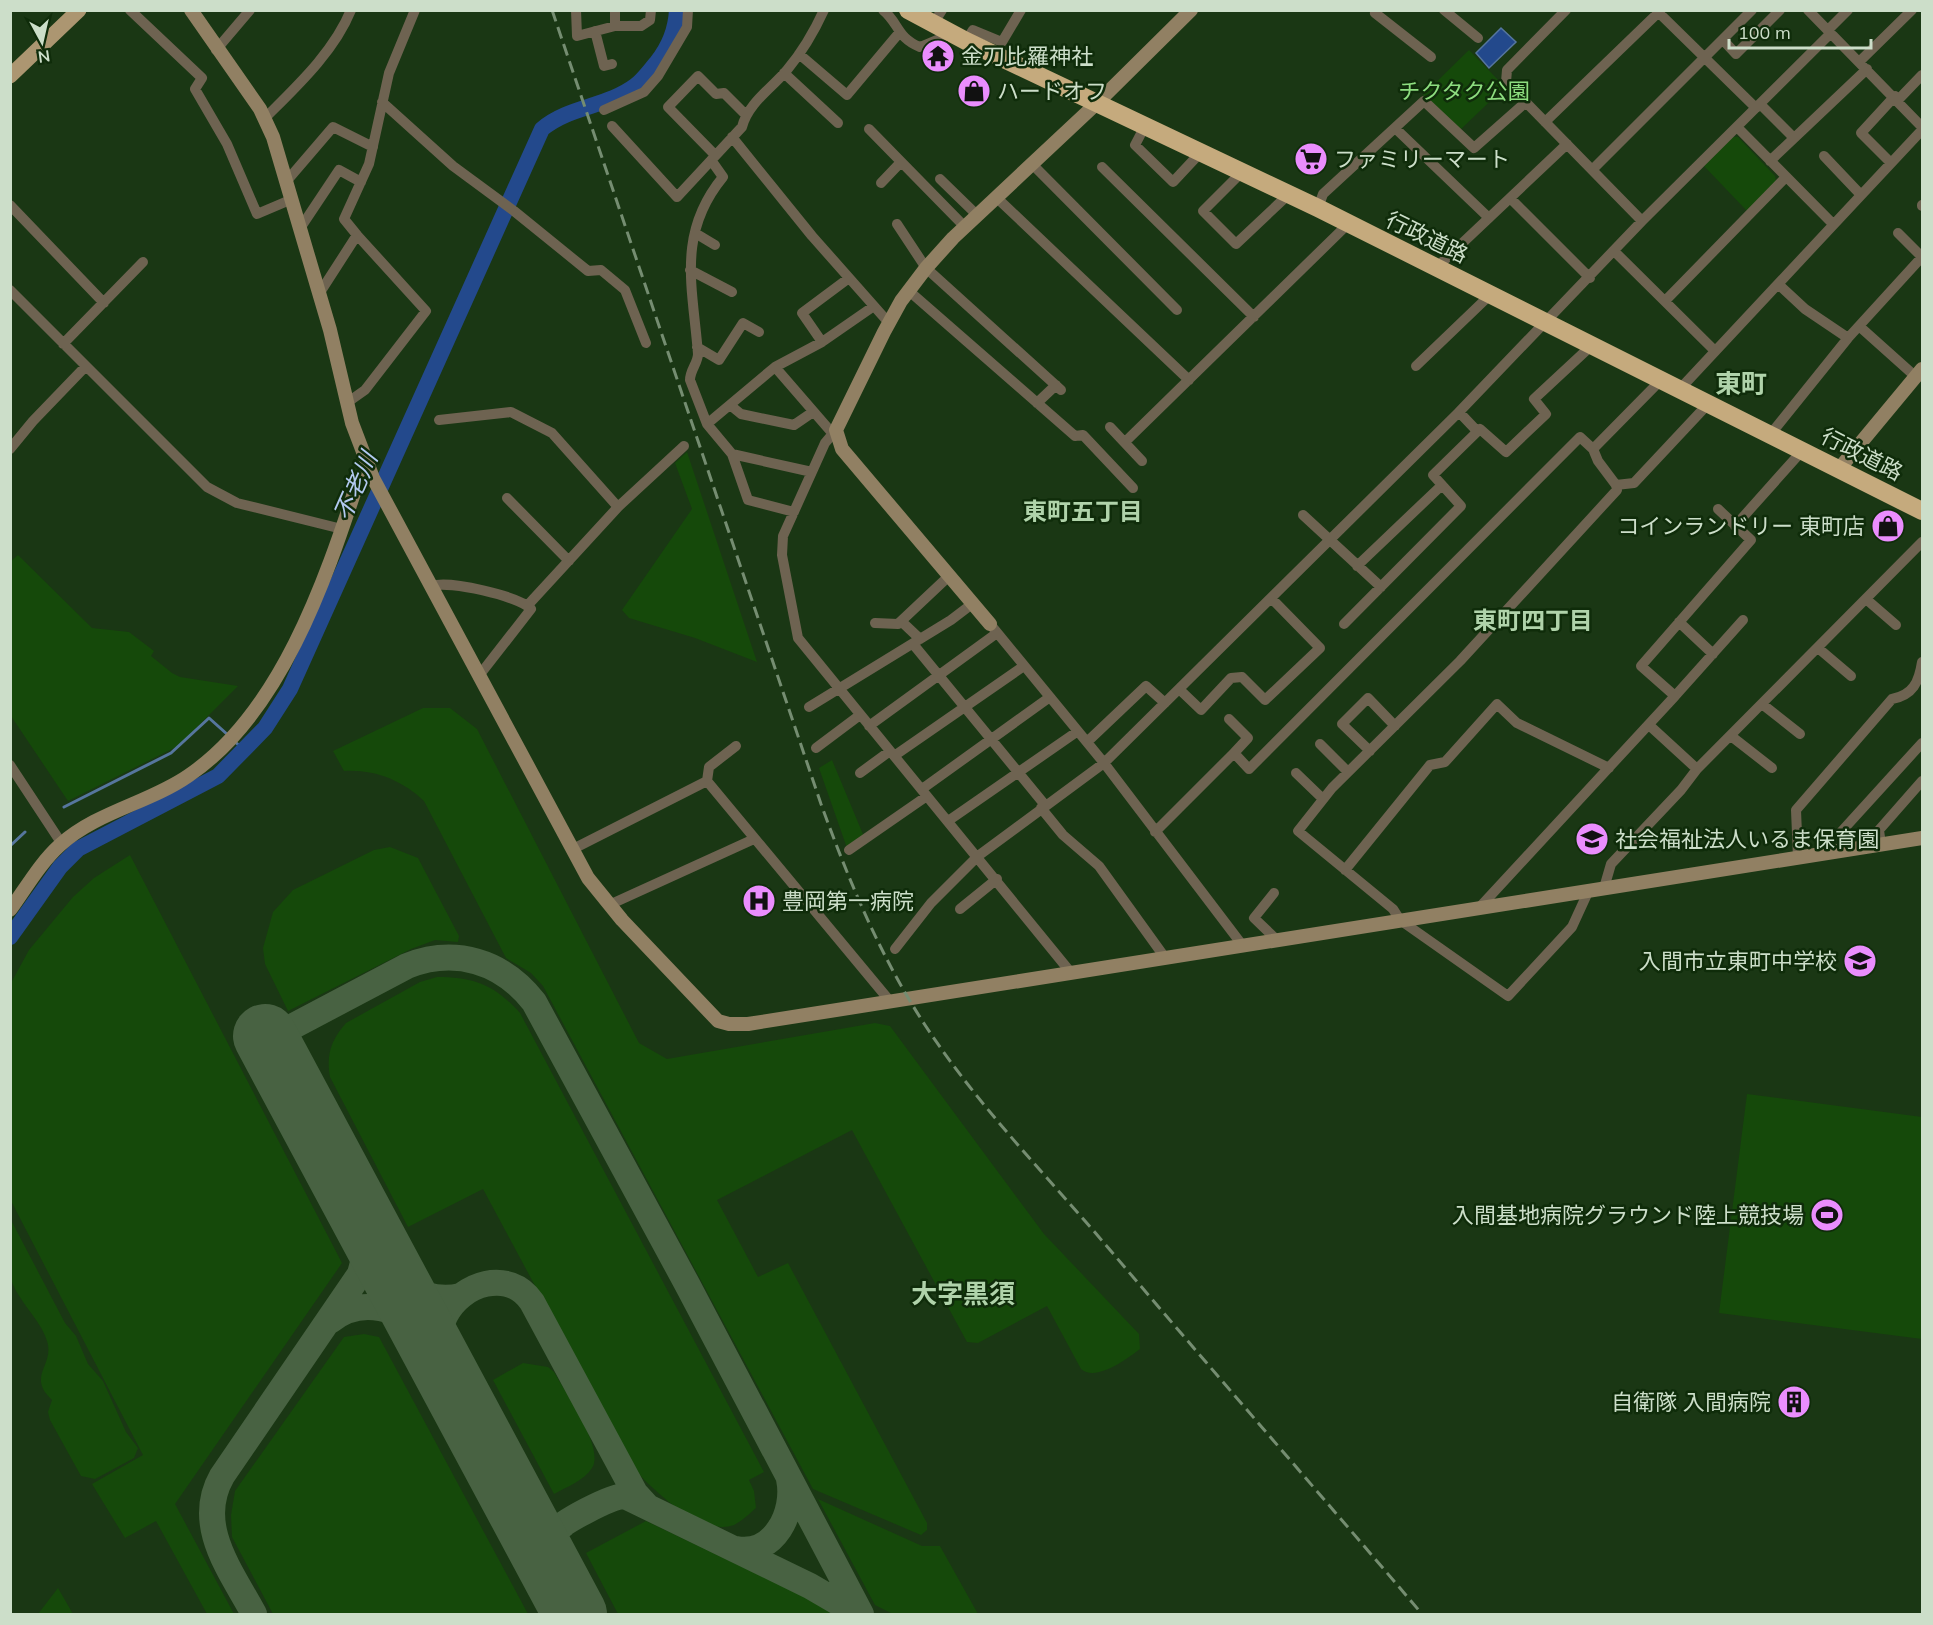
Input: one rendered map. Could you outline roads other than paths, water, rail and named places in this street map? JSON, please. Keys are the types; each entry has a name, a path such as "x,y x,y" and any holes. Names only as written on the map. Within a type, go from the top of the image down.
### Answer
{"highway":[{"name":"行政道路","path":"908,10 937,17 959,38 1318,208 1659,381 1923,511"}],"main road":[{"path":"10,76 79,10"}],"street":[{"path":"130,10 202,78 195,88 226,144 257,214 290,200"},
{"path":"191,10 216,50 265,118 273,137 320,294 357,440 385,500 478,677 588,878 609,905 718,1021 729,1024 748,1024 1923,838"},
{"path":"216,50 250,10"},
{"path":"265,118 298,86 320,59 351,10"},
{"path":"348,402 365,390 426,311 344,219 369,164 389,73 415,10"},
{"path":"576,10 577,36 615,26 641,26 650,20 651,10"},
{"path":"615,10 615,26"},
{"path":"604,110 644,93 658,76 687,27 688,10"},
{"path":"612,126 677,196 742,127 745,114 799,54 824,10"},
{"path":"883,10 891,17 899,33 910,44 920,47 959,38 973,30 1002,42 1021,10"},
{"path":"1072,974 997,879 798,638 782,555 783,536 825,443 834,432 889,323 926,268 965,227 1097,103 1191,10"},
{"path":"1377,10 1375,13 1431,57"},
{"path":"1444,10 1478,38"},
{"path":"1566,10 1507,70 1506,82 1642,221"},
{"path":"1592,170 1752,10"},
{"path":"1723,40 1736,54 1780,10"},
{"path":"1679,390 1923,128 1808,10"},
{"path":"895,950 931,903 978,856 1104,763 1165,703 1459,412 1615,252 1642,221 1758,106 1848,10"},
{"path":"1770,161 1863,65 1911,10"},
{"path":"1545,122 1658,11 1705,58 1794,138"},
{"path":"595,31 604,66 612,64"},
{"path":"799,54 847,95 899,33"},
{"path":"784,73 838,123"},
{"path":"745,114 724,93 716,94 698,75 668,107 713,157 723,177 711,192 694,232 690,270 692,314 698,357 690,380 707,424 732,454 748,500 794,512"},
{"path":"1891,163 1861,133 1923,75"},
{"path":"1318,208 1323,194 1424,101 1474,148 1526,102"},
{"path":"382,102 453,166 510,208 588,271 601,270 625,290 646,343"},
{"path":"285,183 333,126 373,147"},
{"path":"1145,126 1135,145 1173,183 1201,152"},
{"path":"1737,127 1833,224"},
{"path":"1395,128 1489,218"},
{"path":"869,129 965,227"},
{"path":"732,136 889,323"},
{"path":"1436,268 1567,144"},
{"path":"1824,156 1861,195"},
{"path":"881,183 901,162"},
{"path":"1032,164 1177,310"},
{"path":"1102,167 1254,317"},
{"path":"299,230 339,170 361,182"},
{"path":"1242,172 1203,211 1236,244 1289,194"},
{"path":"1665,301 1786,177"},
{"path":"940,179 978,216"},
{"path":"997,198 1189,380"},
{"path":"1510,198 1590,278"},
{"path":"10,206 104,303"},
{"path":"897,224 926,268 1059,388 1037,403"},
{"path":"1125,442 1348,224"},
{"path":"694,232 715,245"},
{"path":"1770,435 1848,338 1922,257 1898,233"},
{"path":"320,294 357,235"},
{"path":"1615,252 1716,351"},
{"path":"63,344 143,262"},
{"path":"690,270 732,292"},
{"path":"822,342 802,313 849,278"},
{"path":"1778,284 1805,309 1848,338"},
{"path":"10,290 207,487 237,503 342,529"},
{"path":"909,291 1075,436 1083,435 1133,488"},
{"path":"1416,366 1490,295"},
{"path":"707,424 775,368 822,342 874,306"},
{"path":"697,346 719,360 742,323 759,332"},
{"path":"1839,469 1919,373 1859,327"},
{"path":"1344,624 1461,506 1433,475 1480,429 1506,452 1546,414 1534,399 1591,346"},
{"path":"10,449 33,421 85,367"},
{"path":"775,368 813,412 834,432 842,449 1087,742 1243,946"},
{"path":"1593,449 1659,381"},
{"path":"1616,485 1634,483 1708,404"},
{"path":"730,405 741,414 794,424 813,412"},
{"path":"439,420 511,412 552,433 618,507"},
{"path":"1459,412 1477,431"},
{"path":"1110,427 1142,461"},
{"path":"1234,753 1249,769 1580,437 1593,449 1617,490 1460,661 1348,772 1298,831 1393,909 1400,920 1508,996 1572,927 1588,890"},
{"path":"527,606 618,507 684,446"},
{"path":"1736,526 1802,451"},
{"path":"732,454 812,472"},
{"path":"10,910 46,860 62,844 106,817 188,777 242,726 274,683 342,529 358,481 372,474"},
{"path":"1357,566 1442,485"},
{"path":"507,498 569,561"},
{"path":"1675,696 1641,666 1751,540 1718,509"},
{"path":"1304,515 1381,587"},
{"path":"1604,888 1611,864 1681,790 1697,769 1923,542"},
{"path":"875,623 898,624 949,576"},
{"path":"432,586 446,585 494,593 531,609 478,677"},
{"path":"1179,689 1201,710 1231,678 1242,676 1265,700 1320,648 1271,598"},
{"path":"1866,599 1896,625"},
{"path":"809,707 972,604"},
{"path":"1479,908 1743,620"},
{"path":"901,621 938,676 1018,773 1063,836 1099,866 1166,959"},
{"path":"1679,622 1713,654"},
{"path":"869,726 938,676 994,629"},
{"path":"1818,648 1851,676"},
{"path":"1798,858 1796,810 1892,699 1905,696 1919,681 1923,662"},
{"path":"860,773 963,708 1024,666"},
{"path":"1087,742 1146,686 1165,703"},
{"path":"849,850 990,740 1050,697"},
{"path":"1370,751 1342,724 1368,698 1395,726"},
{"path":"1346,870 1430,765 1444,762 1497,704 1517,723 1609,768"},
{"path":"1762,704 1800,734"},
{"path":"816,748 860,715"},
{"path":"1155,832 1248,738 1229,719"},
{"path":"1649,724 1697,769"},
{"path":"948,821 1078,731"},
{"path":"1731,736 1772,768"},
{"path":"1843,851 1841,831 1923,743"},
{"path":"1320,744 1348,772"},
{"path":"736,746 709,767 707,781 889,1000"},
{"path":"10,765 62,844"},
{"path":"1296,773 1323,799"},
{"path":"573,849 707,781"},
{"path":"1881,844 1879,830 1923,781"},
{"path":"609,905 753,839"},
{"path":"960,909 997,879"},
{"path":"1274,894 1254,918 1277,940"}],"water":[{"path":"1501,28 1516,42 1489,68 1476,53"}],"waterway":[{"name":"不老川","path":"10,937 60,867 78,849 218,776 265,728 290,689 542,129 564,116 624,93 638,83 665,50 671,38 677,10"},
{"path":"64,807 171,753 209,718 228,735"},
{"path":"233,740 243,749"},
{"path":"10,846 25,832"}],"railway":[{"path":"552,10 821,804 854,890 894,972 925,1025 969,1086 1422,1614"}],"place":[{"name":"金刀比羅神社","path":"938,56"},
{"name":"ハードオフ","path":"974,91"},
{"name":"ファミリーマート","path":"1311,159"},
{"name":"コインランドリー 東町店","path":"1888,526"},
{"name":"社会福祉法人いるま保育園","path":"1592,839"},
{"name":"豊岡第一病院","path":"759,901"},
{"name":"入間市立東町中学校","path":"1860,961"},
{"name":"入間基地病院グラウンド陸上競技場","path":"1827,1215"},
{"name":"自衛隊 入間病院","path":"1794,1402"}],"district":[{"name":"東町","path":"1741,383"},
{"name":"東町五丁目","path":"1083,511"},
{"name":"東町四丁目","path":"1533,620"},
{"name":"大字黒須","path":"963,1293"}],"park label":[{"name":"チクタク公園","path":"1464,91"}]}
